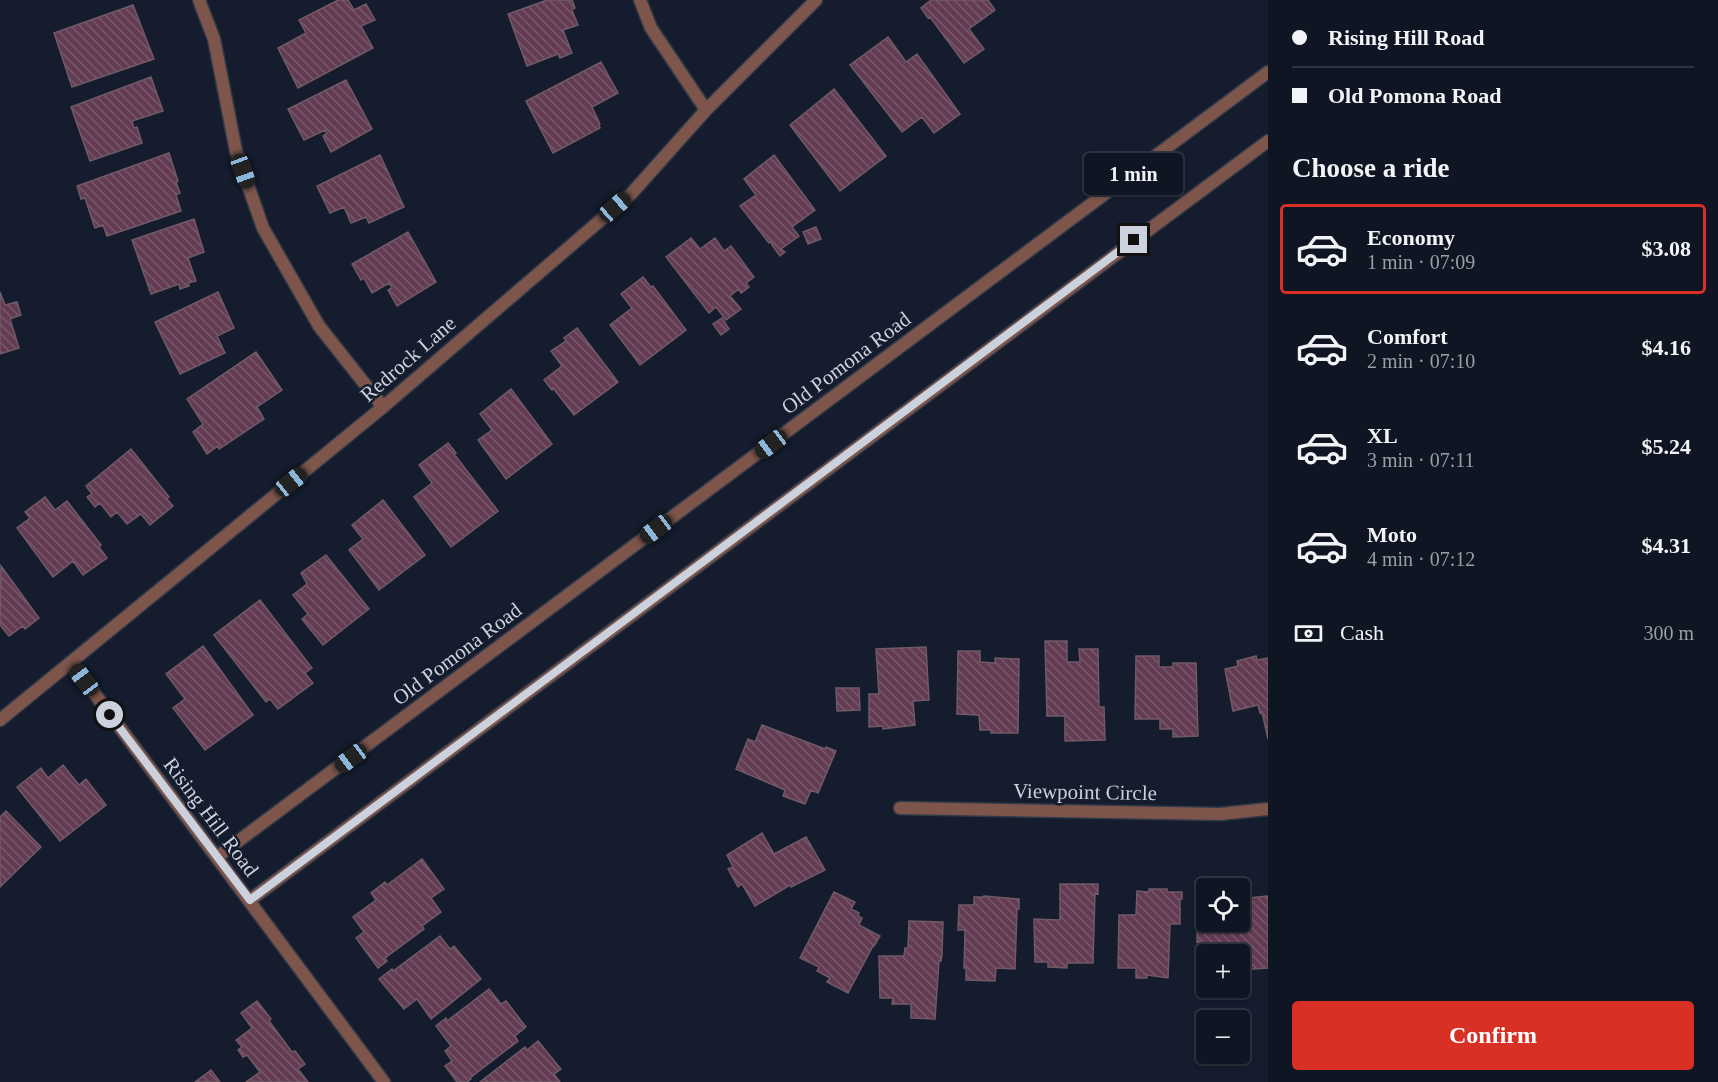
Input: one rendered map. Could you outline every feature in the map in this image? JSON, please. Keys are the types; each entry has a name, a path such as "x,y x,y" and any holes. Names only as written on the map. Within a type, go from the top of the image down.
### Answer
{"street":[{"path":"199,0 214,39 236,152 263,228 319,326 383,407"},
{"path":"640,0 651,27 706,110"},
{"name":"Redrock Lane","path":"0,720 383,407 631,194 706,110 816,0"},
{"name":"Old Pomona Road","path":"217,857 1268,72"},
{"path":"250,900 1268,141"},
{"name":"Rising Hill Road","path":"70,662 384,1082"},
{"name":"Viewpoint Circle","path":"900,808 1220,814 1268,808"}],"building":[{"path":"338,0 348,0 354,10 366,4 375,20 361,26 373,48 298,88 278,48 306,33 299,20"},
{"path":"547,0 572,0 575,8 572,10 578,25 563,30 572,53 560,58 558,54 527,66 508,14"},
{"path":"931,0 988,0 995,10 969,29 984,49 964,63 921,8"},
{"path":"133,5 154,59 72,87 54,33"},
{"path":"888,37 906,62 917,54 960,114 934,133 922,117 902,132 850,65"},
{"path":"601,62 618,93 592,107 600,128 553,153 526,101"},
{"path":"151,77 163,111 132,121 134,128 137,127 142,143 90,161 71,107"},
{"path":"346,80 372,129 331,152 323,136 327,133 325,130 304,140 288,109"},
{"path":"834,89 886,156 840,191 790,125"},
{"path":"169,153 178,181 176,182 180,193 176,195 181,211 107,236 103,225 95,228 85,198 81,199 77,186"},
{"path":"380,155 404,207 369,223 366,217 351,223 344,207 330,213 317,186"},
{"path":"774,155 815,210 792,227 799,236 781,249 785,252 780,256 771,241 769,243 740,206 756,195 744,179"},
{"path":"194,219 204,252 188,258 196,281 180,289 179,284 151,294 132,240"},
{"path":"816,227 821,239 808,244 803,232"},
{"path":"408,232 436,282 397,306 388,290 392,288 389,283 372,293 364,278 361,280 352,264"},
{"path":"691,238 700,249 715,238 724,251 731,246 754,277 746,283 749,287 741,293 739,289 730,296 741,309 726,320 716,307 709,313 666,257"},
{"path":"643,277 651,287 653,286 686,330 640,365 610,325 632,308 621,294"},
{"path":"0,292 5,305 17,302 21,315 10,319 19,348 0,354"},
{"path":"218,292 234,328 217,336 225,353 180,374 155,322"},
{"path":"722,318 729,329 721,335 713,324"},
{"path":"577,328 618,382 574,415 544,380 562,366 551,351 566,341 564,338"},
{"path":"256,352 282,390 257,407 264,419 219,449 218,446 207,454 193,432 203,424 187,399"},
{"path":"511,389 552,444 506,479 478,440 492,430 480,414"},
{"path":"448,443 498,511 451,547 414,497 432,483 419,465"},
{"path":"131,449 169,497 167,499 173,506 150,525 141,514 127,524 117,512 111,517 100,503 95,507 87,497 92,494 86,486"},
{"path":"45,497 55,510 67,501 101,545 99,547 107,558 83,575 73,561 53,577 17,528 30,518 25,512"},
{"path":"383,500 425,555 379,590 349,550 363,539 352,525"},
{"path":"326,555 369,609 323,645 302,619 308,614 293,595 307,584 301,573"},
{"path":"1,566 39,618 25,629 23,626 9,636 0,625"},
{"path":"260,600 312,668 305,673 313,683 278,709 270,699 266,702 214,635"},
{"path":"1045,641 1067,641 1067,662 1080,662 1079,649 1098,649 1099,707 1104,707 1105,740 1065,741 1065,716 1047,716"},
{"path":"203,646 253,715 205,750 173,708 185,699 166,674"},
{"path":"926,647 929,700 913,701 915,725 883,729 883,726 869,727 869,694 879,694 876,649"},
{"path":"958,651 980,651 980,662 995,663 995,658 1019,659 1018,733 991,733 991,730 980,730 979,715 957,714"},
{"path":"1136,656 1159,656 1159,667 1173,667 1173,663 1196,663 1198,736 1173,737 1173,729 1160,729 1160,719 1135,719"},
{"path":"1256,656 1257,660 1268,658 1268,739 1262,712 1260,713 1258,705 1233,711 1225,669 1238,666 1237,661"},
{"path":"836,688 859,688 860,710 837,711"},
{"path":"762,725 836,751 818,793 811,790 805,804 783,796 785,790 736,769 748,739 755,742"},
{"path":"63,765 79,785 86,779 106,805 60,841 17,787 41,768 48,778"},
{"path":"6,811 41,847 0,887 0,817"},
{"path":"762,833 774,854 806,837 825,870 791,887 790,885 755,906 742,884 738,887 728,869 733,867 727,855"},
{"path":"422,859 444,889 431,898 441,912 422,926 424,929 385,958 387,961 378,968 356,938 364,932 353,917 376,900 371,893 385,882 387,885"},
{"path":"1060,884 1098,884 1098,894 1095,893 1093,963 1067,963 1067,968 1048,967 1048,962 1035,962 1034,919 1060,920"},
{"path":"1149,889 1182,892 1180,924 1170,924 1168,978 1147,975 1147,978 1136,978 1136,968 1118,968 1119,915 1136,915 1137,891 1149,892"},
{"path":"834,892 855,902 851,909 859,913 858,916 862,918 859,925 880,936 848,993 827,982 830,978 817,971 819,967 800,958"},
{"path":"1268,896 1268,968 1250,969 1250,944 1199,944 1199,941 1197,942 1197,932 1250,932 1250,898"},
{"path":"974,897 1019,899 1015,969 996,968 995,981 966,980 965,930 958,930 959,905 974,905"},
{"path":"909,921 943,922 935,1019 911,1018 911,1004 892,1004 893,998 880,998 879,956 904,956 905,948 908,948"},
{"path":"440,936 450,949 454,946 481,979 431,1019 417,999 404,1009 379,979"},
{"path":"489,989 501,1004 506,1001 526,1027 515,1036 518,1041 471,1079 467,1082 457,1082 445,1066 452,1061 445,1051 451,1046 436,1026 446,1018 447,1021"},
{"path":"257,1001 292,1052 295,1051 305,1064 298,1069 308,1082 246,1082 260,1072 247,1055 243,1057 238,1050 242,1047 236,1040 252,1028 241,1013"},
{"path":"538,1041 561,1069 554,1074 560,1082 480,1082 525,1047 527,1050"},
{"path":"211,1070 220,1082 195,1082"}],"route":[{"path":"110,715 250,900 1134,240"}]}
